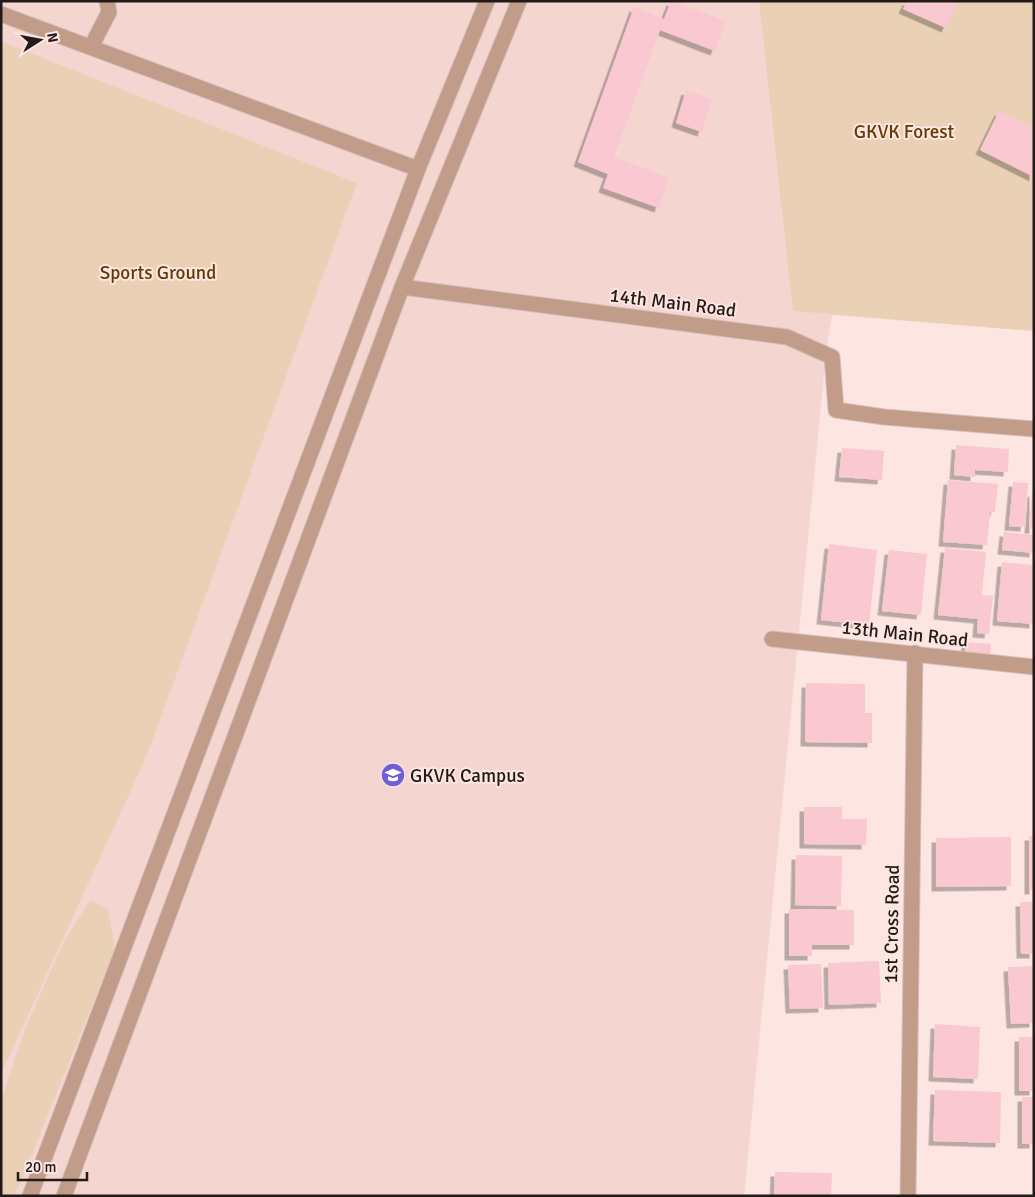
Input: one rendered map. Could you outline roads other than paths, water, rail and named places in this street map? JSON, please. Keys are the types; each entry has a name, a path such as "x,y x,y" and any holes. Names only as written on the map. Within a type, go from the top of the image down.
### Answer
{"street":[{"path":"91,47 109,12 107,1"},
{"path":"30,1196 418,169 487,1"},
{"path":"64,1196 402,286 519,1"},
{"path":"1,14 418,169"},
{"name":"14th Main Road","path":"402,286 787,337 832,357 836,410 884,417 1034,429"},
{"name":"13th Main Road","path":"772,639 1034,667"},
{"name":"1st Cross Road","path":"908,1196 915,654"}],"place":[{"name":"GKVK Campus","path":"393,775"}],"park label":[{"name":"GKVK Forest","path":"904,131"},
{"name":"Sports Ground","path":"158,272"}]}
